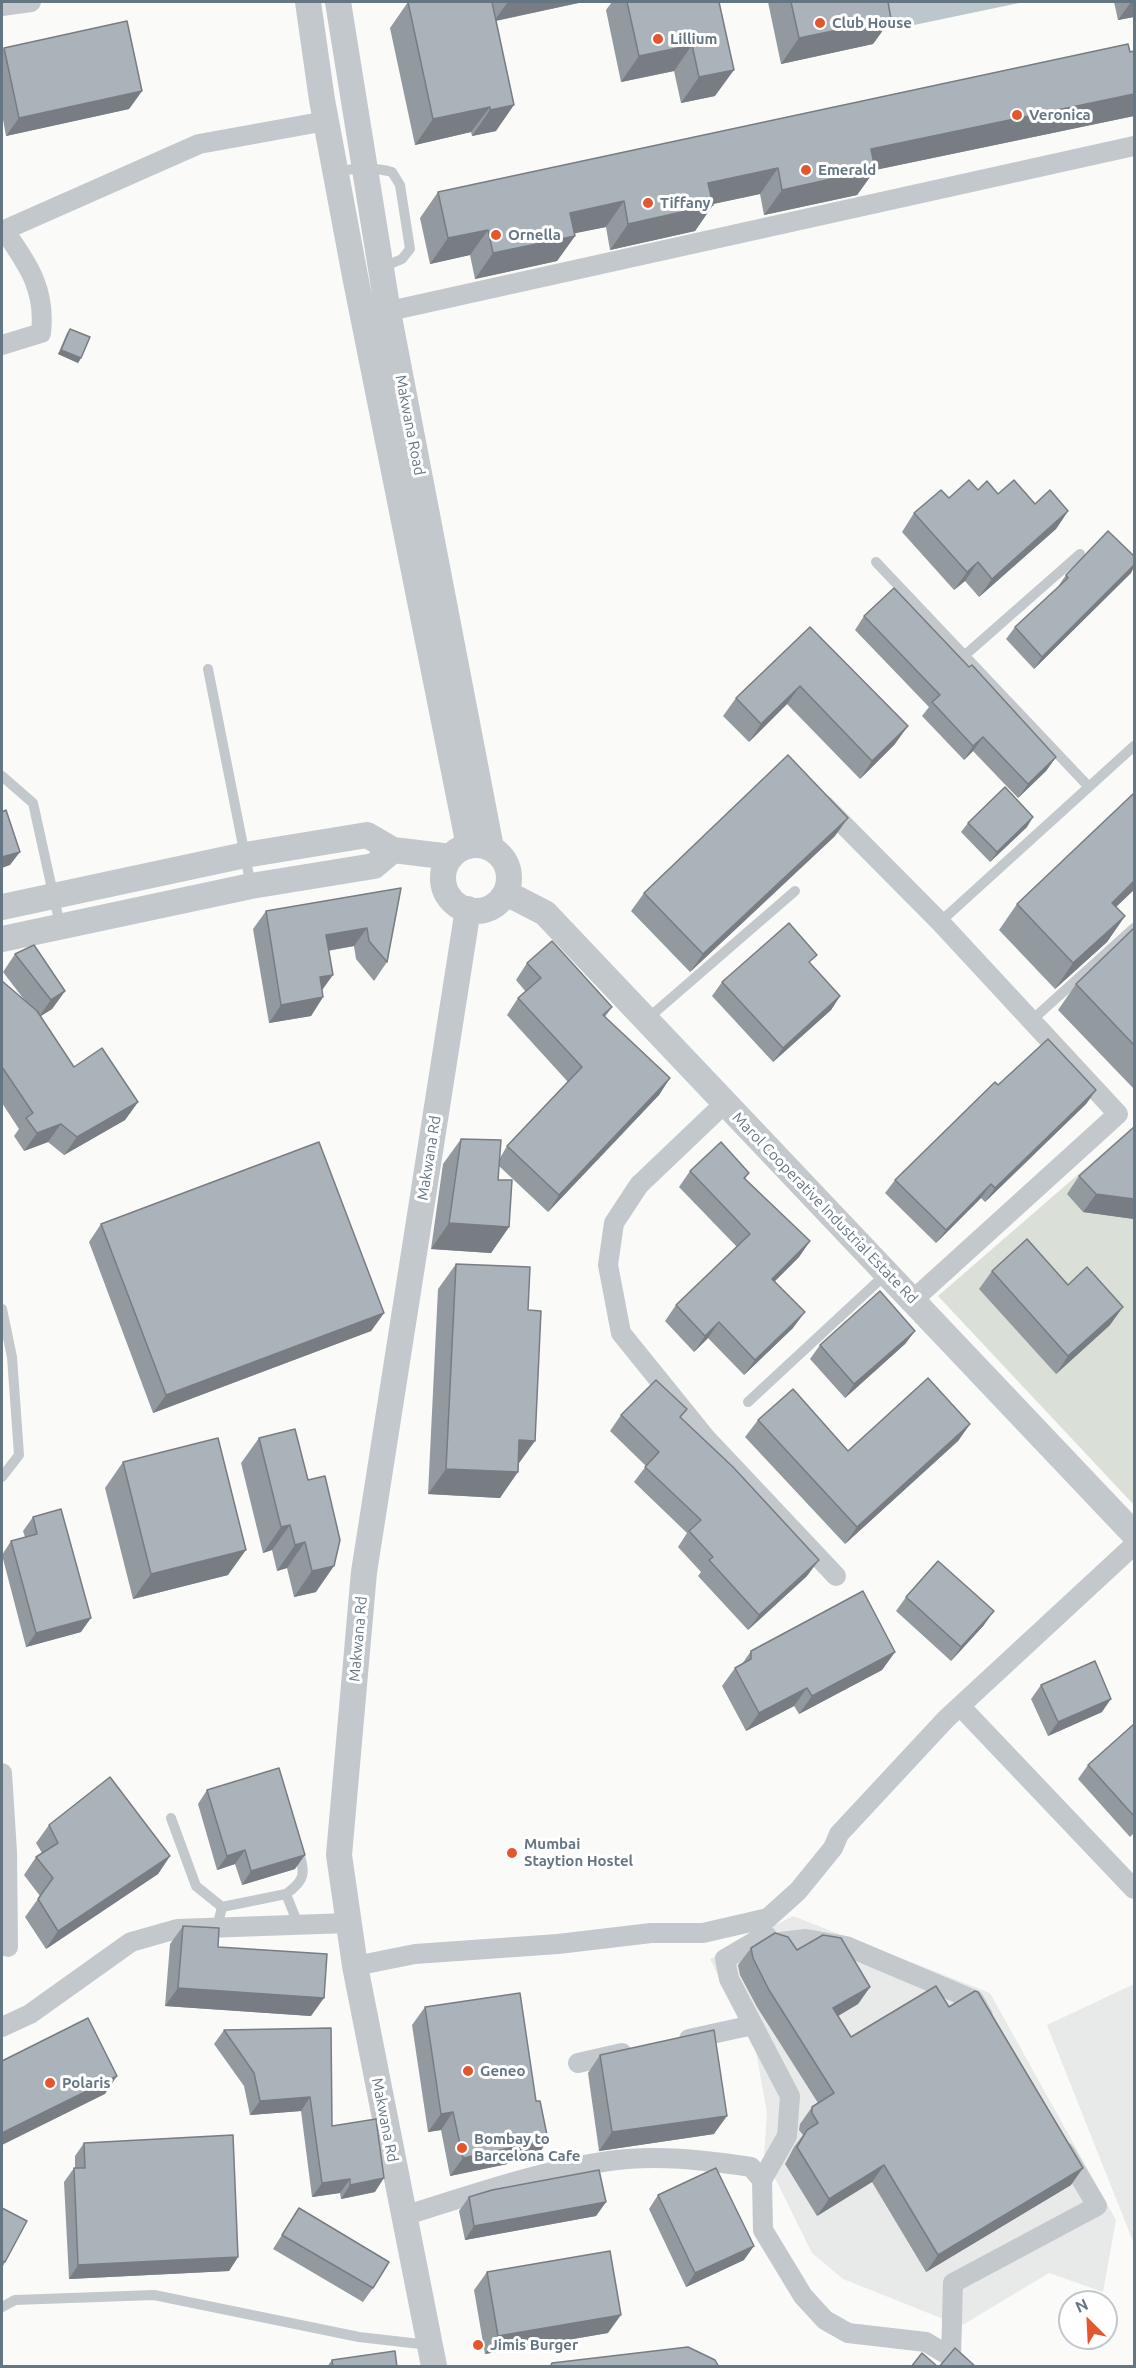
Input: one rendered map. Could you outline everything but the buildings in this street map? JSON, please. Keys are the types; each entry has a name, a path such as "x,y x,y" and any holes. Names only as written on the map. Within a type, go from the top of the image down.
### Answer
{"street":[{"path":"2,6 31,2"},
{"name":"Makwana Road","path":"308,2 324,110 336,171 369,272"},
{"name":"Makwana Road","path":"338,2 365,168 369,272 438,633 470,850"},
{"path":"2,345 41,333 44,310 32,270 3,231 199,144 324,110 354,94"},
{"path":"376,314 1134,146"},
{"path":"809,790 940,922 1118,1114 913,1300"},
{"path":"2,907 52,894 245,855 367,835 393,850 470,850 501,856 508,867 510,880 506,893 499,903 488,909 468,909 452,900 445,889 443,876 470,850"},
{"path":"2,939 251,886 374,866 393,850"},
{"name":"Marol Cooperative Industrial Estate Rd","path":"506,893 545,913 1134,1534"},
{"name":"Makwana Rd","path":"432,2356 355,1966 339,1855 364,1572 468,909"},
{"path":"725,1103 639,1185 614,1223 608,1265 621,1333 705,1437 836,1576"},
{"path":"355,1966 416,1954 558,1944 651,1933 703,1933 768,1918 798,1890 833,1848 839,1834 960,1706 1134,1545"},
{"path":"960,1706 1134,1889"},
{"path":"2,1773 7,1852 8,1947"},
{"path":"2,2027 30,2014 131,1941 177,1929 349,1923"},
{"path":"956,2362 926,2342 848,2333 825,2320 803,2296 763,2230 762,2180 787,2136 790,2096 729,1979 725,1959 766,1935 772,1943 806,1939 846,1946 974,2000 992,2031"},
{"path":"671,2043 753,2025"},
{"path":"578,2063 636,2050"},
{"path":"956,2362 953,2283 1097,2206 1054,2134"},
{"path":"404,2216 505,2184 609,2161 689,2158 751,2167 762,2180"}],"lane":[{"path":"336,171 365,168"},
{"path":"964,656 1080,554"},
{"path":"876,562 1089,787"},
{"path":"208,669 251,886"},
{"path":"940,922 1134,746"},
{"path":"2,776 33,803 60,925"},
{"path":"646,1020 795,891"},
{"path":"1032,1020 1134,928"},
{"path":"748,1402 887,1273"},
{"path":"2,1309 12,1357 19,1455 2,1477"},
{"path":"171,1818 196,1886 222,1907"},
{"path":"222,1907 286,1893 299,1884 304,1873 296,1841"},
{"path":"286,1893 298,1924"},
{"path":"217,1928 222,1907"},
{"path":"2,2307 15,2300 154,2295 359,2337 432,2356"}],"shaded area":[{"path":"884,2 1024,2 890,30"},
{"path":"1134,1126 1134,1505 938,1296"},
{"path":"793,1916 990,1993 1116,2220 1103,2290 1097,2290 1049,2273 961,2326 843,2279 812,2253 764,2156 767,2113 756,2052 710,1959"},
{"path":"1134,1984 1134,2244 1047,2025"}],"place":[{"name":"Club House","path":"820,23"},
{"name":"Lillium","path":"658,39"},
{"name":"Veronica","path":"1017,115"},
{"name":"Emerald","path":"806,170"},
{"name":"Tiffany","path":"648,203"},
{"name":"Ornella","path":"496,235"},
{"name":"Mumbai Staytion Hostel","path":"512,1853"},
{"name":"Geneo","path":"468,2071"},
{"name":"Polaris","path":"50,2083"},
{"name":"Bombay to Barcelona Cafe","path":"462,2148"},
{"name":"Jimis Burger","path":"478,2345"}]}
